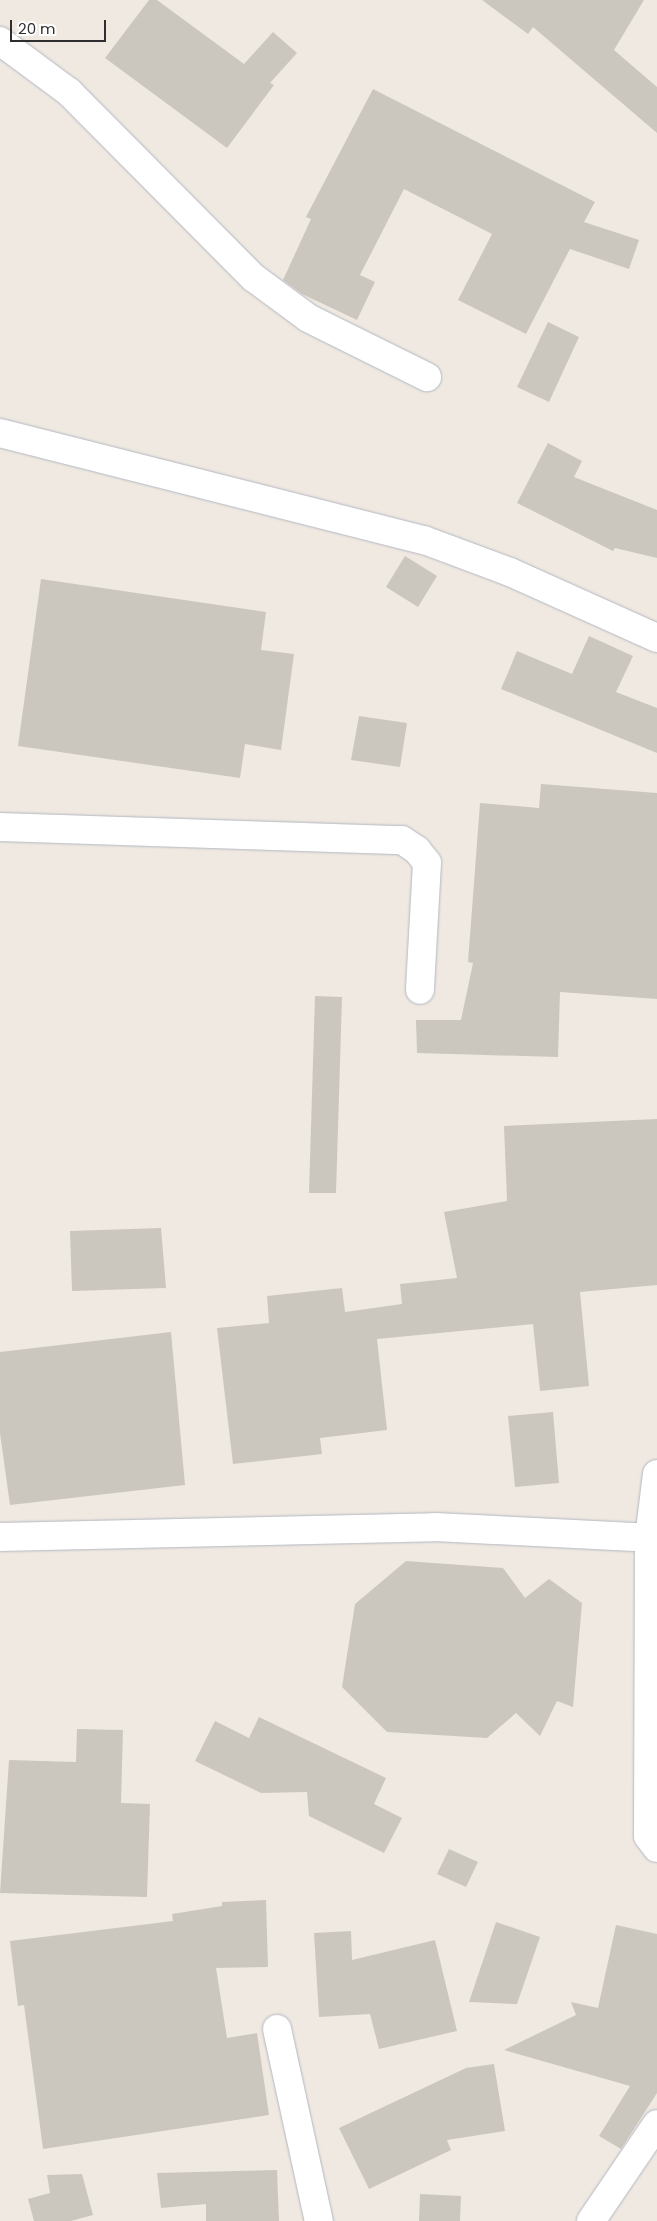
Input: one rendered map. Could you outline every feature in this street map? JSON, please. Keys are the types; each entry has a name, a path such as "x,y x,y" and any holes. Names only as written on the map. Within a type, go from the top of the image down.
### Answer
{"street":[{"path":"0,41 70,92 254,278 308,318 427,376"},
{"path":"0,433 424,540 510,572 657,638"},
{"path":"0,827 402,840 418,850 427,863 420,990"},
{"path":"657,1474 649,1538 648,1836 657,1848"},
{"path":"0,1537 436,1526 649,1538"},
{"path":"277,2029 319,2221"},
{"path":"591,2221 657,2124"}],"building":[{"path":"149,0 157,0 244,64 273,32 297,53 270,83 274,85 227,148 105,58"},
{"path":"482,0 644,0 614,50 657,87 657,133 533,27 528,34"},
{"path":"373,89 595,202 584,222 639,240 629,269 570,249 526,334 458,300 492,234 404,189 360,275 375,282 357,320 302,294 283,280 311,219 306,217"},
{"path":"548,322 579,337 549,402 517,387"},
{"path":"548,443 582,461 574,477 657,510 657,558 615,548 613,551 517,503"},
{"path":"405,556 437,576 418,607 386,587"},
{"path":"41,579 266,612 261,650 294,654 281,750 245,744 240,778 18,746"},
{"path":"589,636 633,656 616,692 657,708 657,753 501,689 517,651 572,674"},
{"path":"359,716 407,723 400,767 351,760"},
{"path":"541,784 657,793 657,999 560,992 558,1057 417,1053 416,1020 461,1020 473,963 468,962 480,803 539,808"},
{"path":"315,996 342,997 336,1193 309,1193"},
{"path":"657,1119 657,1285 580,1292 589,1386 540,1391 533,1324 377,1339 387,1430 320,1438 322,1454 233,1464 217,1328 269,1323 267,1296 342,1288 345,1312 402,1304 400,1284 457,1278 444,1212 507,1201 504,1126"},
{"path":"161,1228 166,1288 72,1291 70,1231"},
{"path":"171,1332 185,1485 10,1505 0,1433 0,1352"},
{"path":"553,1412 559,1483 515,1487 508,1416"},
{"path":"406,1561 503,1568 525,1598 549,1579 582,1603 573,1707 557,1701 540,1736 516,1713 487,1738 387,1732 342,1687 355,1604"},
{"path":"259,1717 386,1778 374,1804 402,1818 384,1853 309,1816 307,1792 261,1793 195,1761 215,1721 249,1738"},
{"path":"77,1729 123,1730 121,1803 150,1804 147,1897 0,1893 9,1760 76,1762"},
{"path":"449,1849 478,1862 466,1887 437,1874"},
{"path":"266,1900 268,1967 216,1968 227,2038 257,2033 269,2115 43,2149 24,2005 18,2006 10,1941 173,1921 172,1914 222,1906 222,1902"},
{"path":"496,1922 540,1937 517,2004 469,2002"},
{"path":"616,1925 657,1934 657,2093 621,2149 599,2136 630,2086 504,2050 576,2015 571,2002 598,2008"},
{"path":"351,1931 352,1960 435,1940 457,2031 379,2049 370,2014 319,2017 314,1933"},
{"path":"494,2064 505,2131 447,2140 451,2150 369,2189 339,2128 466,2068"},
{"path":"277,2170 279,2221 206,2221 206,2204 161,2208 157,2173"},
{"path":"82,2174 93,2215 71,2221 34,2221 28,2199 50,2193 47,2175"},
{"path":"420,2194 461,2196 460,2221 419,2221"}]}
